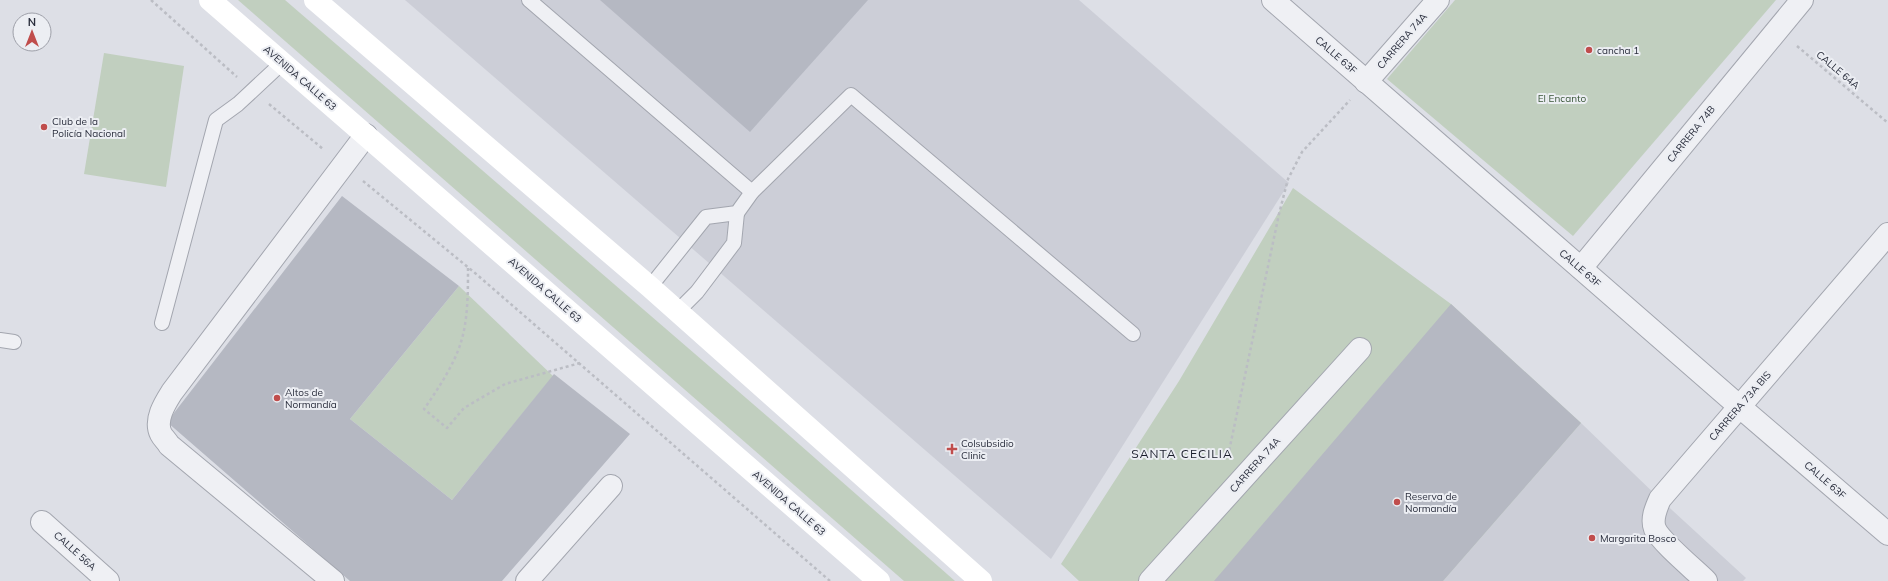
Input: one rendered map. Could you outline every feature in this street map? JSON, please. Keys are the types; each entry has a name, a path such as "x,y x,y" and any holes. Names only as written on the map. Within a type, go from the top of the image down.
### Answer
{"main road":[{"name":"AVENIDA CALLE 63","path":"210,0 879,581"},
{"path":"315,0 650,287 981,581"}],"street":[{"name":"CALLE 63F","path":"1273,0 1888,534"},
{"name":"CARRERA 74A","path":"1366,82 1438,0"},
{"name":"CARRERA 74B","path":"1581,268 1802,0"},
{"path":"334,581 169,444 160,434 159,422 163,407 172,392 302,222 366,134"},
{"name":"CARRERA 73A BIS","path":"1706,581 1666,544 1655,529 1654,513 1660,499 1888,234"},
{"name":"CARRERA 74A","path":"1150,581 1360,349"},
{"path":"527,581 611,486"},
{"name":"CALLE 56A","path":"42,522 108,581"}],"lane":[{"path":"530,0 752,192"},
{"path":"162,324 216,120 238,104 282,62"},
{"path":"677,312 697,292 734,243 738,212 752,192 851,95 1133,334"},
{"path":"650,287 706,217 738,212"}],"path":[{"path":"151,0 252,90 468,268 580,363 830,581"},
{"name":"CALLE 64A","path":"1778,30 1888,123"},
{"path":"1227,461 1278,214 1288,180 1302,152 1366,82"},
{"path":"468,268 468,294 461,342 440,387 424,409 447,428 464,408 505,384 580,363"}],"shaded area":[{"path":"405,0 1079,0 1289,183 1051,559"},
{"name":"Margarita Bosco","path":"1581,423 1660,499 1746,578 1743,581 1443,581"}],"green space":[{"path":"238,0 285,0 783,430 955,581 904,581"},
{"name":"El Encanto","path":"1455,0 1776,0 1573,236 1387,79"},
{"path":"104,53 184,66 166,187 84,174"},
{"path":"1293,188 1451,304 1581,423 1443,581 1079,581 1061,564 1179,381"},
{"path":"459,286 553,376 452,500 350,419"}],"building":[{"path":"600,0 868,0 750,132"},
{"name":"Altos de Normandía","path":"342,196 459,286 350,419 452,500 554,374 630,434 502,581 350,581 167,422"},
{"name":"Reserva de Normandía","path":"1451,304 1581,423 1443,581 1214,581"}],"place":[{"name":"cancha 1","path":"1589,50"},
{"name":"Club de la Policía Nacional","path":"44,127"},
{"name":"Altos de Normandía","path":"277,398"},
{"name":"Colsubsidio Clinic","path":"952,449"},
{"name":"Reserva de Normandía","path":"1397,502"},
{"name":"Margarita Bosco","path":"1592,538"}],"district":[{"name":"SANTA CECILIA","path":"1182,453"}]}
